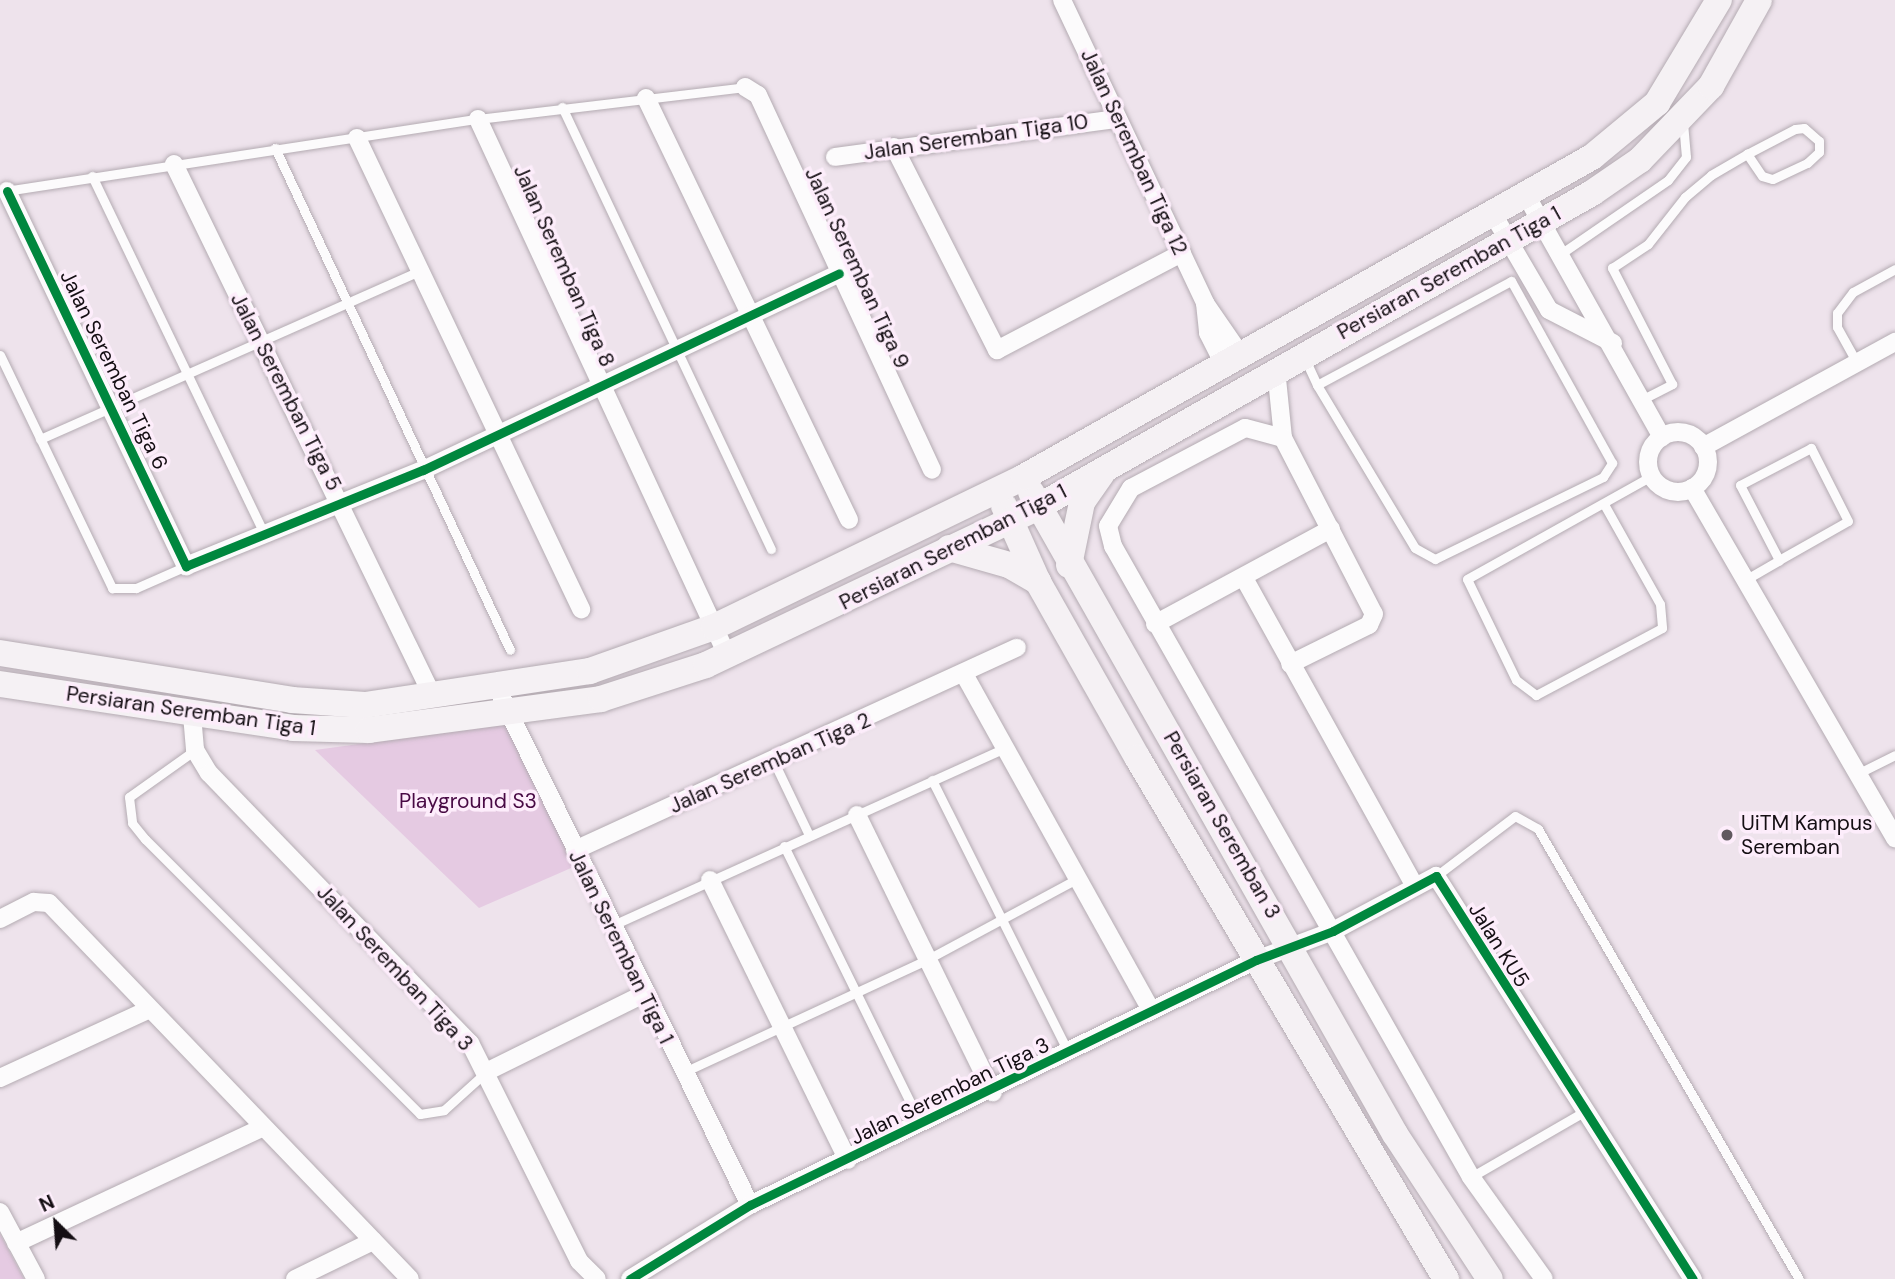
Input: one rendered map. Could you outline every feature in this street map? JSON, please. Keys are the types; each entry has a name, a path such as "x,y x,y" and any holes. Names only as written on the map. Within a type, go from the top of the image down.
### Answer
{"main road":[{"name":"Persiaran Seremban Tiga 1","path":"0,653 292,700 365,705 432,697 590,671 714,627 1024,477 1592,157 1657,103 1719,0"},
{"name":"Persiaran Seremban Tiga 1","path":"0,684 192,715 369,730 510,715 601,699 727,655 1038,507 1276,369 1541,224 1640,160 1683,118 1747,31 1759,0"},
{"path":"1069,565 1082,502 1105,468"},
{"name":"Persiaran Seremban 3","path":"1024,477 1069,565 1291,945 1395,1134 1481,1276"},
{"name":"Persiaran Seremban 3","path":"997,491 1038,582 1256,960 1446,1279"},
{"path":"949,548 1009,565 1038,582"}],"street":[{"name":"Jalan Seremban Tiga 12","path":"1062,0 1205,303 1208,333 1232,359"},
{"name":"Jalan Seremban Tiga 9","path":"745,87 758,95 932,470"},
{"path":"646,99 747,314 849,520"},
{"name":"Jalan Seremban Tiga 10","path":"835,157 894,146 1117,118"},
{"name":"Jalan Seremban Tiga 8","path":"478,119 597,383 727,655"},
{"path":"358,138 494,433 581,609"},
{"path":"894,146 997,350 1182,253"},
{"name":"Jalan Seremban Tiga 5","path":"174,164 342,506 432,697"},
{"name":"Jalan Seremban Tiga 6","path":"3,191 114,405 186,566"},
{"path":"1526,195 1613,343 1662,437"},
{"path":"1493,214 1549,310 1613,343"},
{"path":"186,566 342,506 423,470 597,383 839,273"},
{"path":"1703,447 1895,342"},
{"path":"1276,369 1283,438 1374,614 1369,625 1290,664"},
{"path":"1283,438 1245,428 1131,488 1116,508 1108,526 1114,546 1155,624 1471,1177 1544,1279"},
{"path":"1680,432 1703,447 1705,475 1692,488 1672,492 1651,475 1650,453 1662,437 1680,432"},
{"path":"1692,488 1895,838"},
{"path":"1155,624 1331,529"},
{"path":"1244,578 1415,887"},
{"name":"Jalan Seremban Tiga 2","path":"575,850 774,762 1017,648"},
{"path":"964,674 1009,746 1151,1010"},
{"name":"Jalan Seremban Tiga 1","path":"496,686 682,1073 750,1205"},
{"name":"Jalan Seremban Tiga 3","path":"192,715 195,750 209,773 470,1043 579,1261 597,1279"},
{"path":"857,815 993,1093"},
{"name":"Jalan Seremban Tiga 3","path":"630,1279 750,1205 993,1093 1151,1010 1256,960 1332,931 1436,876"},
{"name":"Jalan KU5","path":"1436,876 1582,1113 1693,1279"},
{"path":"710,880 780,1028 848,1160"},
{"path":"0,919 41,901 410,1279"},
{"path":"486,1072 644,995"},
{"path":"0,1079 148,1010"},
{"path":"16,1243 262,1128"},
{"path":"0,1212 36,1279"},
{"path":"295,1279 373,1241"}],"lane":[{"path":"3,191 275,148 562,107 745,87"},
{"path":"562,107 674,349 771,549"},
{"path":"1559,255 1668,180 1686,157 1683,118"},
{"path":"1643,399 1672,384 1612,268 1647,244 1685,197 1747,155 1795,129 1804,128 1819,141 1819,152 1807,163 1772,179 1762,176 1747,155"},
{"path":"275,148 423,470 510,650"},
{"path":"92,176 266,536"},
{"path":"1857,363 1837,327 1841,302 1895,269"},
{"path":"40,439 419,271"},
{"path":"1303,355 1317,384 1415,548 1434,559 1603,477 1612,463 1517,282 1501,283 1317,384"},
{"path":"0,355 112,588 136,589 186,566"},
{"path":"1744,580 1848,521 1811,448 1740,485 1779,560"},
{"path":"1605,506 1660,604 1662,628 1536,695 1516,680 1467,579 1605,506 1651,475"},
{"path":"611,925 1009,746"},
{"path":"195,750 129,797 132,823 145,839 419,1114 444,1110 486,1072"},
{"path":"1857,774 1895,756"},
{"path":"774,762 809,835"},
{"path":"932,780 998,920 1069,1053"},
{"path":"1436,876 1500,823 1515,817 1538,829 1799,1279"},
{"path":"784,846 922,1127"},
{"path":"682,1073 928,959 1081,876"},
{"path":"1471,1177 1582,1113"}],"green space":[{"name":"Playground S3","path":"506,724 578,865 479,908 315,750"},
{"path":"0,1234 24,1279 0,1279"}],"cycle path":[{"path":"7,191 186,566 423,470 839,273"},
{"path":"630,1279 750,1205 1256,960 1333,931 1436,876 1693,1279"}],"place":[{"name":"UiTM Kampus Seremban","path":"1727,835"}]}
